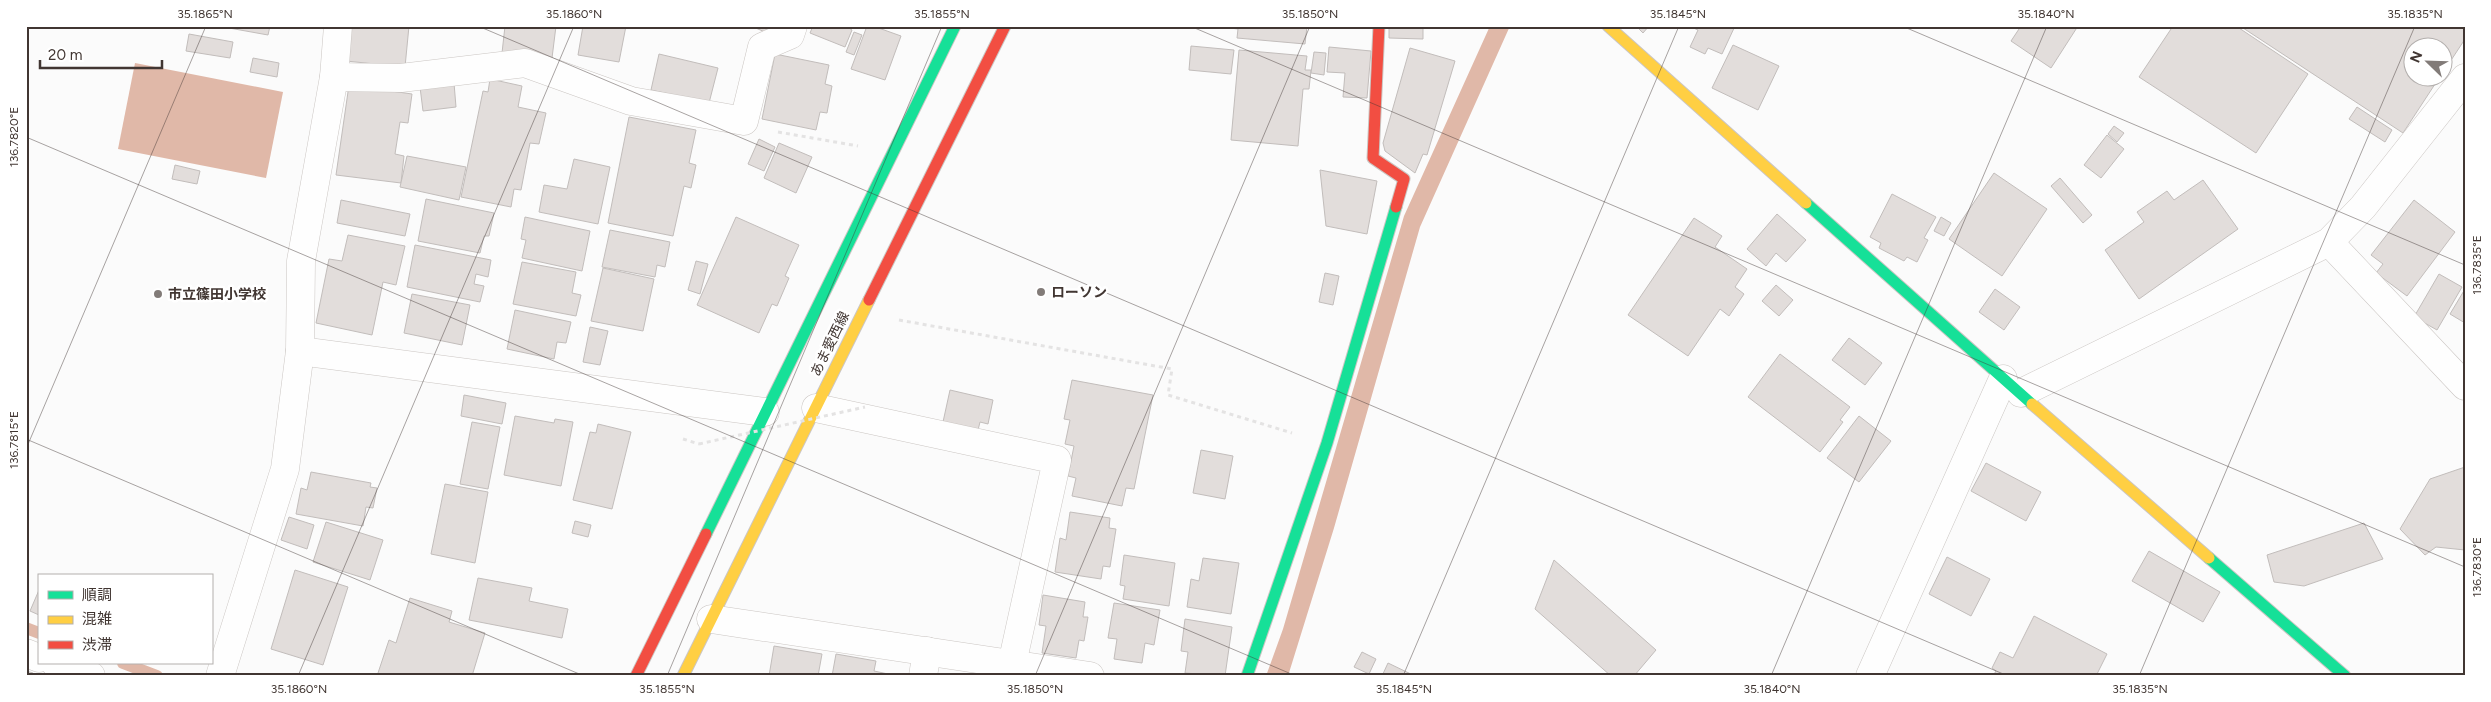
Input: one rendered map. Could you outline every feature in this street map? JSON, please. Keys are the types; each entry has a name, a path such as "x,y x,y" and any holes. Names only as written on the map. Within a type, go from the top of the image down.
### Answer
{"street":[{"path":"220,676 285,469 300,350 301,261 334,76 338,26"},
{"path":"334,76 401,78 525,63 631,101 744,121 762,47 790,35 793,26"},
{"name":"あま愛西線","path":"636,676 955,26"},
{"name":"あま愛西線","path":"684,676 710,619 1005,26"},
{"path":"1247,676 1327,443 1404,179 1372,158 1379,26"},
{"path":"1608,26 2012,386 2346,676"},
{"path":"1870,676 2012,386 2329,242 2363,207 2465,78"},
{"path":"2329,242 2465,386"},
{"path":"300,350 765,412"},
{"path":"816,408 1057,460 1012,664"},
{"path":"710,619 925,664 1012,664 1090,676"},
{"path":"26,653 38,658"},
{"path":"58,664 91,676"}],"path":[{"path":"744,121 752,127 893,152"},
{"path":"862,314 1172,369 1168,395 1327,443"},
{"path":"700,444 865,407"}],"shaded area":[{"path":"1490,26 1510,26 1420,227 1334,528 1288,676 1266,676 1283,629 1404,216"},
{"path":"135,63 283,92 266,178 118,149"}],"building":[{"path":"218,26 270,26 268,35"},
{"path":"349,26 409,26 405,67 346,61"},
{"path":"505,26 556,26 552,58 502,53"},
{"path":"583,26 626,26 619,62 578,55"},
{"path":"751,26 768,26 765,32"},
{"path":"813,26 846,26 852,30 845,47 810,33"},
{"path":"867,26 873,26 901,36 885,80 851,69"},
{"path":"1230,26 1307,26 1305,44 1237,38 1238,29 1230,28"},
{"path":"1389,26 1423,26 1423,39 1389,38"},
{"path":"1636,26 1649,26 1643,33"},
{"path":"1689,26 1735,26 1722,54 1708,48 1705,54 1690,47 1698,30"},
{"path":"2021,26 2078,26 2051,68 2011,41"},
{"path":"2173,26 2236,26 2308,74 2256,153 2139,77"},
{"path":"2240,26 2465,26 2465,39 2454,56 2454,38 2404,38 2404,88 2432,88 2403,133"},
{"path":"854,32 862,35 854,55 846,52"},
{"path":"189,34 233,42 230,58 186,51"},
{"path":"1733,45 1779,66 1758,110 1712,88"},
{"path":"1191,46 1234,50 1231,74 1189,70"},
{"path":"1329,47 1371,51 1367,98 1343,97 1345,73 1327,72"},
{"path":"1410,48 1455,61 1427,155 1423,154 1415,173 1385,151 1383,143"},
{"path":"1239,50 1307,56 1305,70 1311,70 1309,89 1303,89 1298,146 1231,140"},
{"path":"1314,52 1326,53 1324,75 1311,73"},
{"path":"659,54 718,68 709,103 651,90"},
{"path":"775,54 829,65 825,84 832,86 827,113 820,112 816,130 762,119"},
{"path":"253,58 279,63 277,77 250,72"},
{"path":"490,79 522,86 518,107 546,113 539,144 530,143 521,190 514,189 511,207 461,197 483,91 488,92"},
{"path":"454,83 456,107 423,111 420,87"},
{"path":"349,85 412,94 408,123 400,122 395,154 404,156 401,183 336,175"},
{"path":"2357,107 2392,130 2385,142 2349,119"},
{"path":"629,117 696,130 689,163 696,165 691,188 684,186 673,236 608,223"},
{"path":"2114,126 2124,133 2117,142 2108,134"},
{"path":"2107,135 2124,149 2101,178 2084,165"},
{"path":"759,139 775,147 764,171 748,164"},
{"path":"779,143 812,157 796,193 764,178"},
{"path":"407,156 466,167 459,200 400,187"},
{"path":"574,159 610,167 598,224 539,212 544,185 567,189"},
{"path":"175,165 200,171 197,184 172,179"},
{"path":"1320,170 1377,181 1367,234 1326,226"},
{"path":"1994,173 2047,209 2002,276 1949,239"},
{"path":"2060,178 2092,215 2083,223 2051,186"},
{"path":"2203,180 2238,229 2139,299 2105,250 2144,222 2137,212 2167,191 2174,200"},
{"path":"1892,194 1936,217 1924,238 1928,240 1917,262 1907,257 1904,261 1879,248 1881,243 1870,237"},
{"path":"426,199 494,213 489,236 484,236 480,253 418,241"},
{"path":"341,200 410,214 405,236 337,223"},
{"path":"2414,200 2455,232 2407,296 2376,273 2383,264 2371,255"},
{"path":"1777,214 1806,240 1786,262 1776,253 1766,266 1747,249"},
{"path":"525,217 590,231 582,271 522,258 526,240 521,239"},
{"path":"736,217 799,245 785,276 789,278 777,306 772,304 759,333 697,305"},
{"path":"1941,217 1951,223 1944,236 1934,231"},
{"path":"1694,218 1722,236 1715,247 1747,269 1735,287 1744,294 1729,316 1720,309 1688,356 1628,315"},
{"path":"610,230 670,242 665,267 657,265 655,277 602,267"},
{"path":"348,235 405,246 396,285 383,282 372,335 316,323 329,259 342,261"},
{"path":"415,245 491,260 488,277 476,274 474,284 484,286 480,302 407,287"},
{"path":"696,261 708,264 700,294 688,290"},
{"path":"522,262 576,272 572,293 581,295 576,316 513,304"},
{"path":"603,268 654,279 643,331 591,321"},
{"path":"1325,273 1339,276 1333,305 1319,302"},
{"path":"2439,274 2462,287 2437,330 2414,317"},
{"path":"1776,285 1793,300 1779,316 1762,301"},
{"path":"1995,289 2020,307 2004,330 1979,312"},
{"path":"2465,289 2465,323 2450,314"},
{"path":"412,294 470,305 462,345 404,333"},
{"path":"515,310 571,322 566,343 557,342 554,359 507,349"},
{"path":"590,327 608,331 600,365 583,362"},
{"path":"1849,338 1882,363 1865,385 1832,360"},
{"path":"1780,354 1850,407 1840,420 1843,422 1820,452 1748,397"},
{"path":"1072,380 1153,395 1134,489 1126,488 1122,506 1072,496 1076,478 1068,476 1074,446 1065,444 1070,420 1064,419"},
{"path":"950,390 993,400 988,424 980,422 978,430 943,422"},
{"path":"464,395 506,403 502,424 461,416"},
{"path":"515,416 554,423 555,419 573,422 561,486 504,475"},
{"path":"1859,416 1891,441 1859,482 1827,458"},
{"path":"472,422 500,427 488,489 460,484"},
{"path":"598,424 631,432 612,509 573,500 590,432 596,433"},
{"path":"1201,450 1233,456 1225,499 1193,493"},
{"path":"1986,463 2041,492 2026,521 1971,491"},
{"path":"2465,467 2465,550 2436,547 2425,555 2400,529 2430,479"},
{"path":"311,472 371,483 370,487 377,488 373,508 366,507 363,526 296,514 301,488 307,490"},
{"path":"445,484 488,492 475,563 431,554"},
{"path":"1070,512 1110,518 1109,528 1116,529 1110,567 1103,566 1101,579 1055,572 1060,538 1066,540"},
{"path":"289,517 314,525 307,549 281,540"},
{"path":"575,521 591,525 588,537 572,533"},
{"path":"326,522 383,540 370,580 313,562"},
{"path":"2364,523 2383,559 2304,586 2274,582 2267,555"},
{"path":"2149,551 2220,592 2203,622 2132,581"},
{"path":"1124,555 1175,563 1169,606 1123,599 1125,586 1120,585"},
{"path":"1947,557 1990,579 1971,616 1929,594"},
{"path":"1203,558 1239,563 1231,614 1187,607 1191,579 1199,581"},
{"path":"1554,560 1656,650 1634,676 1611,676 1535,609"},
{"path":"295,570 348,587 323,665 271,649"},
{"path":"478,578 532,588 529,601 568,609 562,638 469,620"},
{"path":"38,592 38,615 30,611"},
{"path":"1043,595 1085,602 1083,617 1088,617 1084,641 1079,640 1076,658 1042,653 1046,626 1039,625"},
{"path":"410,598 452,611 449,622 485,633 472,676 377,676 389,640 396,643"},
{"path":"1114,603 1160,610 1154,645 1145,643 1142,663 1114,659 1117,639 1108,638"},
{"path":"2034,616 2107,654 2096,676 1993,676 1996,671 1992,668 2000,652 2013,658"},
{"path":"1185,619 1232,627 1225,676 1185,673 1188,652 1181,651"},
{"path":"774,646 822,654 818,676 769,676"},
{"path":"1362,652 1376,659 1369,674 1354,667"},
{"path":"836,654 876,661 874,671 888,674 888,676 832,676"},
{"path":"1388,663 1415,676 1382,676"},
{"path":"26,671 33,673 32,676 26,676"}],"waterway":[{"path":"26,628 38,633"},
{"path":"126,664 157,676"}],"traffic: fast":[{"path":"706,534 955,26"},
{"path":"1806,203 2032,404"},
{"path":"1247,676 1327,443 1396,207"},
{"path":"2209,558 2345,676"}],"traffic: slow":[{"path":"1608,26 1806,203"},
{"path":"683,676 869,300"},
{"path":"2032,404 2209,558"}],"traffic: jam":[{"path":"869,300 1005,26"},
{"path":"1379,26 1373,158 1404,179 1396,207"},
{"path":"636,676 706,534"}],"place":[{"name":"ローソン","path":"1041,292"},
{"name":"市立篠田小学校","path":"158,294"}]}
